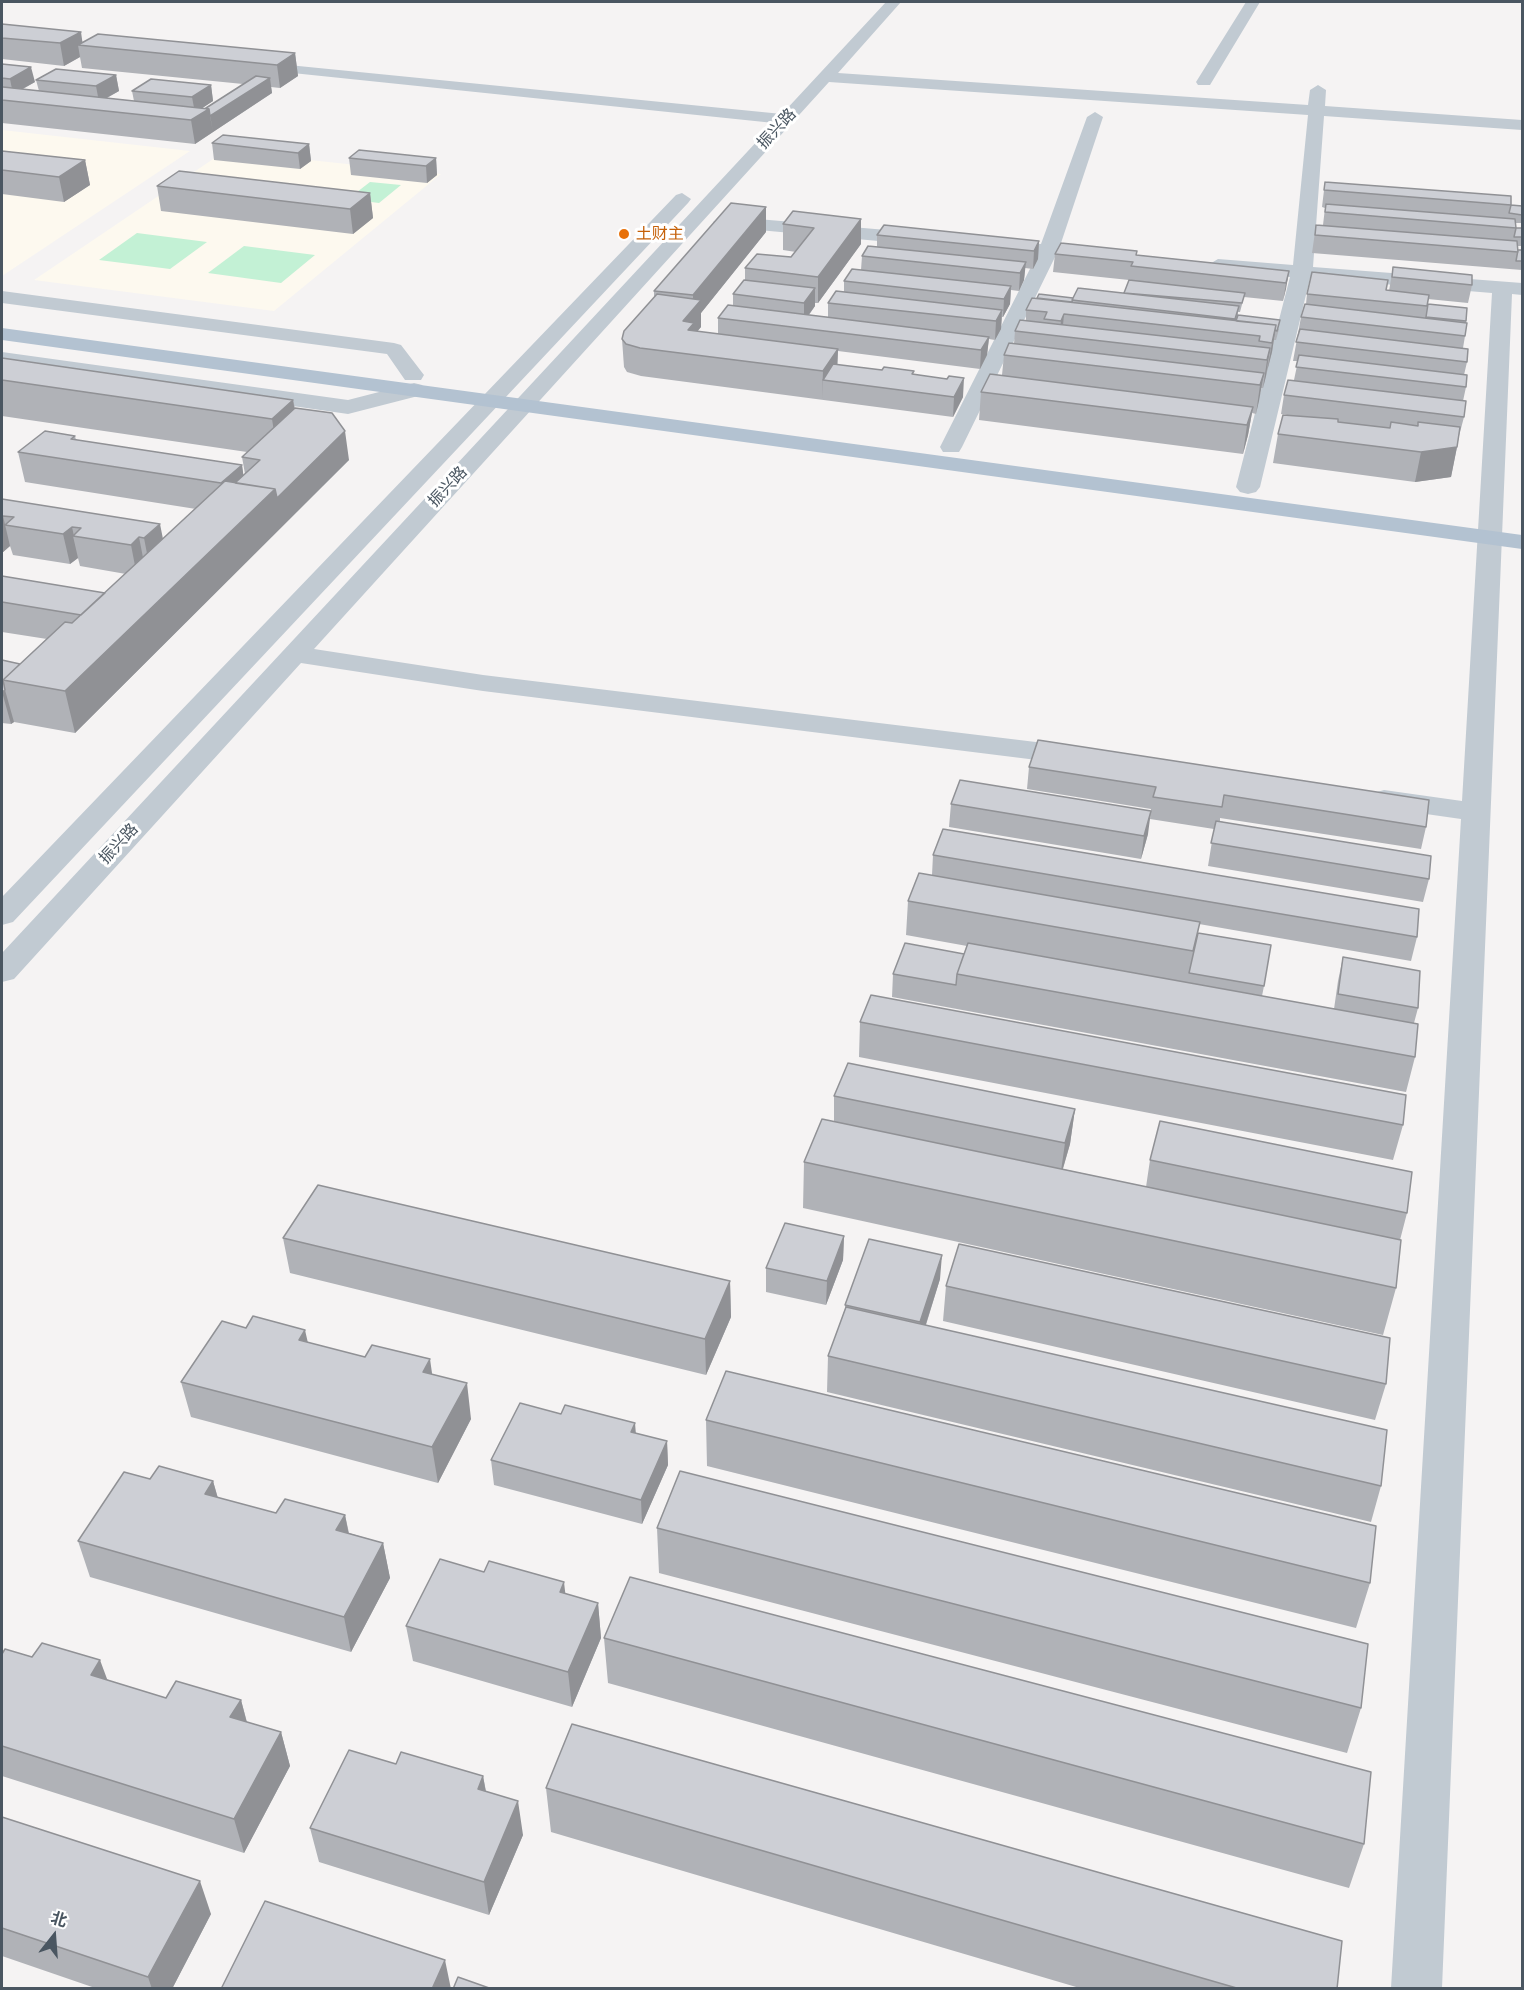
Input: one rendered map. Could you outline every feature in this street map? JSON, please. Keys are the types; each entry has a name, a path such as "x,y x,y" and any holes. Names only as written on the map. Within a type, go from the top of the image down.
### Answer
{"main road":[{"path":"2,319 413,383"},
{"path":"2,334 951,447 1248,487 1506,531"},
{"path":"529,398 1506,531"}],"street":[{"name":"振兴路","path":"712,167 870,2"},
{"name":"振兴路","path":"2,972 894,2"},
{"path":"1227,83 1198,81 1253,2"},
{"path":"239,62 786,119"},
{"path":"825,77 1522,125"},
{"path":"1248,487 1302,271 1317,111 1312,89 1340,91"},
{"path":"951,447 1049,250 1095,117"},
{"name":"振兴路","path":"2,915 696,184"},
{"path":"693,220 945,241"},
{"path":"980,244 1119,256"},
{"path":"1201,263 1512,288 1506,531 1475,812 1417,1989"},
{"path":"2,297 394,349 413,383 348,407 2,358"},
{"path":"294,654 483,683 1103,759"},
{"path":"1359,796 1475,812"}],"shaded area":[{"path":"2,130 190,151 2,276"},
{"path":"225,151 441,174 274,311 34,280"}],"green space":[{"path":"370,182 401,185 379,203 348,199"},
{"path":"137,233 207,242 170,269 99,260"},
{"path":"244,246 315,255 281,283 208,273"}],"building":[{"path":"2,24 81,32 60,43 2,38"},
{"path":"98,34 295,53 277,65 78,45"},
{"path":"2,64 31,67 10,79 2,78"},
{"path":"56,69 116,75 96,86 36,80"},
{"path":"256,76 270,78 210,116 209,109 206,108"},
{"path":"151,79 211,85 192,97 132,91"},
{"path":"2,87 209,109 191,120 2,100"},
{"path":"223,135 309,144 298,153 212,143"},
{"path":"359,150 436,158 426,166 349,158"},
{"path":"2,151 85,160 59,177 2,170"},
{"path":"179,171 370,193 350,209 157,186"},
{"path":"1325,182 1511,196 1511,205 1324,190"},
{"path":"731,203 766,207 693,295 654,291"},
{"path":"1326,204 1515,219 1516,228 1325,212"},
{"path":"1511,205 1522,206 1522,215 1509,213"},
{"path":"793,211 861,219 818,277 745,268 757,254 791,257 814,228 783,224"},
{"path":"884,225 1039,241 1034,251 877,235"},
{"path":"1316,225 1517,241 1518,252 1315,235"},
{"path":"1516,228 1522,228 1522,237 1514,237"},
{"path":"1061,243 1137,251 1136,255 1289,271 1286,283 1131,266 1133,262 1055,254"},
{"path":"868,246 1026,262 1020,273 862,256"},
{"path":"1518,250 1522,250 1522,261 1516,261"},
{"path":"1393,267 1472,275 1472,285 1392,277"},
{"path":"852,269 1011,286 1004,299 844,281"},
{"path":"1312,272 1388,280 1386,290 1429,295 1427,306 1307,294"},
{"path":"744,280 815,288 804,303 733,294"},
{"path":"1129,280 1245,293 1242,303 1124,293"},
{"path":"1078,288 1239,306 1235,319 1072,300"},
{"path":"836,291 1002,310 996,321 828,303"},
{"path":"657,294 701,300 683,321 694,323 688,330 838,349 823,371 640,348 626,344 622,339 624,331"},
{"path":"1039,294 1073,298 1072,302 1037,298"},
{"path":"1032,298 1276,325 1272,343 1259,341 1260,336 1064,314 1061,321 1044,319 1047,312 1026,310"},
{"path":"1305,304 1467,323 1465,336 1301,317"},
{"path":"1428,304 1467,308 1466,321 1426,317"},
{"path":"728,305 989,337 981,350 718,318"},
{"path":"1238,315 1280,320 1277,331 1275,330 1276,325 1236,321"},
{"path":"1020,320 1270,348 1267,360 1015,331"},
{"path":"1300,329 1468,349 1467,362 1296,342"},
{"path":"1009,343 1264,373 1260,385 1004,355"},
{"path":"1299,355 1467,375 1466,387 1296,367"},
{"path":"2,358 293,400 272,419 2,380"},
{"path":"833,364 882,370 884,367 947,379 949,376 964,378 954,397 823,380"},
{"path":"990,374 1253,407 1247,425 981,392"},
{"path":"1288,380 1466,401 1464,417 1284,395"},
{"path":"295,408 332,413 345,431 277,498 275,489 235,483 260,460 242,457"},
{"path":"1283,415 1338,419 1338,422 1390,428 1391,422 1418,426 1418,422 1460,427 1457,447 1421,452 1278,434"},
{"path":"45,431 75,436 71,439 242,465 221,483 18,452"},
{"path":"225,481 275,489 65,691 3,680 65,622 72,623"},
{"path":"2,499 160,524 144,538 139,537 131,545 73,536 81,528 72,527 63,534 5,525 14,517 2,517"},
{"path":"2,576 105,593 81,615 2,602"},
{"path":"2,660 20,664 3,680 5,690 2,692"},
{"path":"1038,740 1429,800 1426,827 1224,795 1222,807 1153,797 1156,787 1029,767"},
{"path":"960,780 1151,811 1144,836 951,804"},
{"path":"1216,821 1431,856 1429,879 1211,843"},
{"path":"943,829 1419,909 1417,937 933,855"},
{"path":"919,873 1200,922 1193,951 908,901"},
{"path":"1198,933 1271,945 1264,986 1189,973"},
{"path":"905,943 964,954 956,985 893,974"},
{"path":"968,943 1418,1024 1415,1057 957,974"},
{"path":"1343,957 1420,971 1418,1008 1338,994"},
{"path":"871,995 1406,1095 1403,1125 860,1022"},
{"path":"848,1063 1075,1109 1065,1143 834,1096"},
{"path":"822,1119 1401,1240 1396,1288 804,1162"},
{"path":"1160,1121 1412,1172 1407,1213 1150,1160"},
{"path":"318,1185 730,1281 705,1339 283,1238"},
{"path":"785,1223 844,1236 827,1281 766,1268"},
{"path":"869,1239 942,1255 920,1322 845,1305"},
{"path":"959,1244 1390,1338 1386,1384 946,1286"},
{"path":"846,1307 1387,1430 1381,1486 828,1356"},
{"path":"253,1316 305,1330 299,1340 365,1357 372,1345 430,1359 423,1372 467,1383 432,1447 181,1382 222,1321 246,1328"},
{"path":"726,1371 1376,1526 1370,1583 706,1420"},
{"path":"520,1403 561,1414 565,1405 635,1423 631,1432 667,1441 641,1500 491,1460"},
{"path":"159,1466 213,1481 205,1494 276,1513 285,1499 345,1515 336,1530 383,1543 344,1617 78,1541 124,1472 150,1479"},
{"path":"680,1471 1368,1644 1361,1708 657,1528"},
{"path":"440,1559 484,1572 489,1561 564,1582 560,1592 598,1603 568,1672 406,1626"},
{"path":"630,1577 1371,1772 1364,1844 604,1638"},
{"path":"42,1643 100,1660 91,1675 166,1698 176,1681 241,1700 230,1717 281,1732 234,1819 2,1746 2,1654 5,1649 32,1657"},
{"path":"572,1724 1342,1941 1337,1989 1240,1989 546,1788"},
{"path":"349,1750 396,1764 401,1752 483,1776 478,1789 518,1801 484,1882 310,1828"},
{"path":"2,1817 200,1881 148,1977 2,1928"},
{"path":"265,1901 445,1960 432,1989 221,1989"},
{"path":"458,1977 492,1989 453,1989"}],"place":[{"name":"土财主","path":"624,234"}]}
